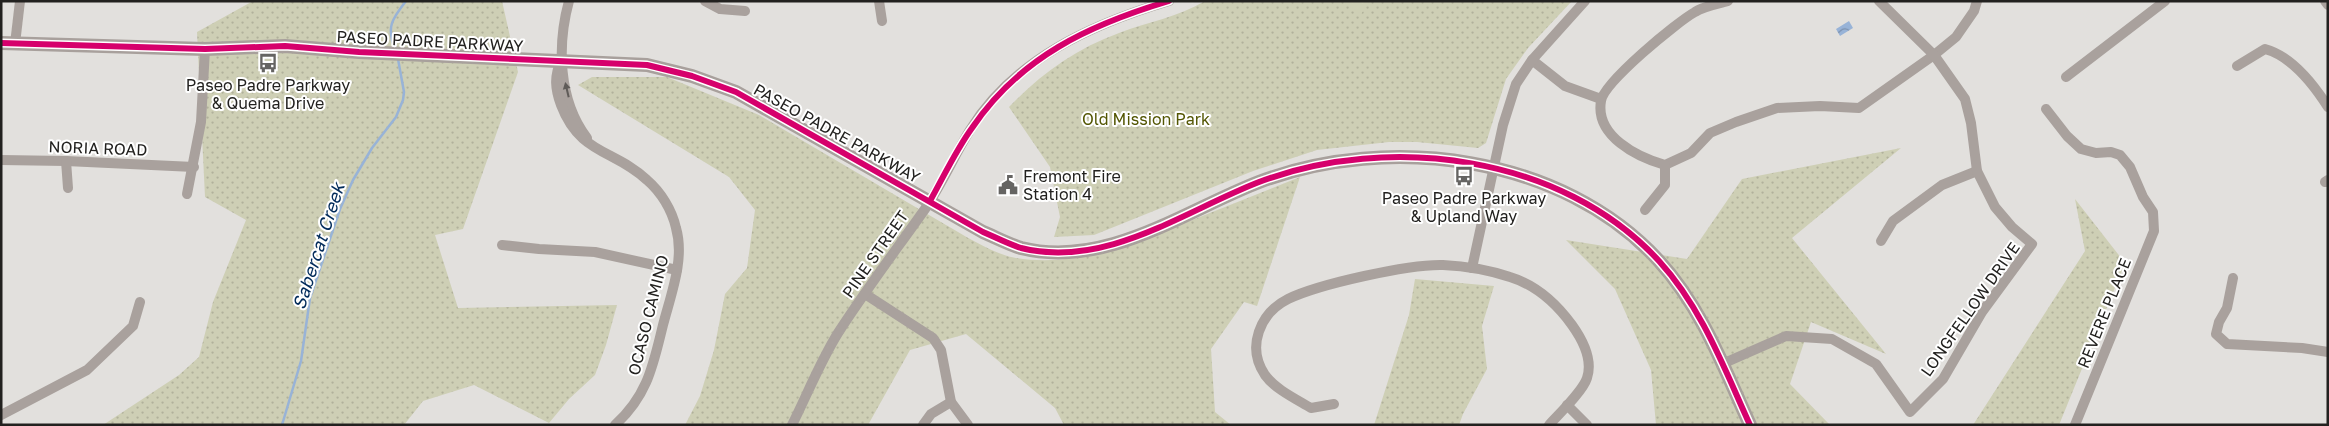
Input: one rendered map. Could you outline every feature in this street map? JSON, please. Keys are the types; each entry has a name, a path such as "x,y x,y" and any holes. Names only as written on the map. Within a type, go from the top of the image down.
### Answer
{"main road":[{"name":"PASEO PADRE PARKWAY","path":"8,44 205,49 285,46 359,52 648,64 692,76 736,92 983,232 1020,248 1060,252 1098,248 1142,235 1260,182 1318,164 1382,156 1494,167 1561,191 1605,216 1659,260 1682,289 1704,322 1750,425"}],"street":[{"path":"8,44 20,1"},
{"name":"OCASO CAMINO","path":"569,1 563,25 561,61 556,71 556,83 565,114 577,134 596,148 641,175 662,198 676,228 678,242 677,270 647,384 636,403 615,425"},
{"path":"705,1 720,9 745,11"},
{"path":"879,1 882,21"},
{"name":"PINE STREET","path":"792,425 837,335 930,201 970,129 990,102 1021,72 1050,50 1093,27 1169,1"},
{"path":"1472,268 1503,125 1516,84 1532,60 1585,1"},
{"path":"1728,1 1696,11 1660,39 1613,82 1601,99 1602,120 1611,136 1648,160 1665,165 1691,153 1710,133 1777,108 1820,106 1859,108 1934,55 1956,37 1974,10 1977,1"},
{"path":"1879,1 1934,55 1965,99 1972,123 1977,171 1942,185 1893,221 1881,241"},
{"path":"2066,77 2165,1"},
{"path":"2325,1 2328,5"},
{"path":"2237,66 2265,48 2276,52 2296,68 2328,107"},
{"path":"187,194 194,167 201,122 205,49"},
{"path":"1532,60 1565,86 1601,99"},
{"name":"REVERE PLACE","path":"2046,109 2067,136 2081,149 2096,153 2111,152 2120,155 2130,167 2143,197 2153,212 2154,231 2075,425"},
{"name":"NORIA ROAD","path":"1,160 194,167"},
{"path":"66,161 68,188"},
{"path":"1645,210 1665,185 1665,165"},
{"name":"LONGFELLOW DRIVE","path":"1722,364 1786,336 1832,338 1876,364 1910,412 1943,379 1982,312 2032,244 2012,227 1995,207 1977,171"},
{"path":"502,245 539,250 595,252 677,270"},
{"path":"1334,404 1311,408 1283,390 1266,376 1258,362 1255,347 1258,332 1265,318 1270,312 1289,299 1328,286 1399,269 1442,265 1472,268 1511,277 1544,295 1562,311 1575,329 1588,354 1587,378 1549,425"},
{"path":"2233,278 2227,308 2218,322 2216,334 2227,344 2302,348 2328,352"},
{"path":"865,294 933,338 941,350 951,402 968,425"},
{"path":"1,415 87,370 132,326 140,302"},
{"path":"923,425 931,414 951,402"},
{"path":"1567,405 1588,425"}],"green space":[{"path":"253,1 502,1 518,72 463,229 435,235 458,308 617,305 595,375 569,399 549,423 474,385 423,401 404,425 103,425 179,375 199,357 213,302 246,220 205,197 197,32"},
{"name":"Old Mission Park","path":"1205,1 1572,1 1528,48 1506,79 1486,143 1478,148 1417,142 1389,142 1317,150 1253,171 1094,235 1054,237 1060,217 1050,167 1009,107 1046,73 1073,55 1103,39 1163,19 1195,7"},
{"path":"1342,1 1370,1 1361,14"},
{"path":"592,77 667,77 759,115 971,239 999,253 1030,260 1058,260 1114,250 1300,177 1257,306 1244,302 1211,349 1215,412 1231,425 1064,425 1055,408 966,334 910,350 868,425 685,425 700,396 714,350 725,294 747,268 755,210 729,177 578,85"},
{"path":"1901,148 1792,238 1886,354 1811,322 1790,384 1830,425 1656,425 1651,370 1615,289 1566,240 1687,259 1742,179"},
{"path":"2075,199 2125,263 2059,425 1973,425 2085,251"},
{"path":"1415,279 1494,286 1482,326 1487,369 1459,425 1374,425 1409,315"}],"water":[{"path":"1849,21 1853,28 1840,36 1836,29"}],"waterway":[{"name":"Sabercat Creek","path":"395,49 391,35 392,24 406,1"},
{"name":"Sabercat Creek","path":"282,425 301,361 310,298 340,209 353,180 372,148 396,117 403,100 404,92 398,59"}],"cycle path":[{"path":"930,201 966,136 991,103 1034,63 1084,33 1140,10 1169,1"},
{"path":"1,43 205,49 285,46 359,52 647,65 692,76 736,92 983,232 1021,248 1053,252 1084,251 1114,244 1144,234 1259,182 1310,167 1363,159 1417,158 1471,163 1524,177 1574,197 1619,225 1659,261 1688,298 1700,319 1721,360 1750,425"}],"place":[{"name":"Paseo Padre Parkway & Quema Drive","path":"268,63"},
{"name":"Paseo Padre Parkway & Upland Way","path":"1464,176"},
{"name":"Fremont Fire Station 4","path":"1008,185"}]}
